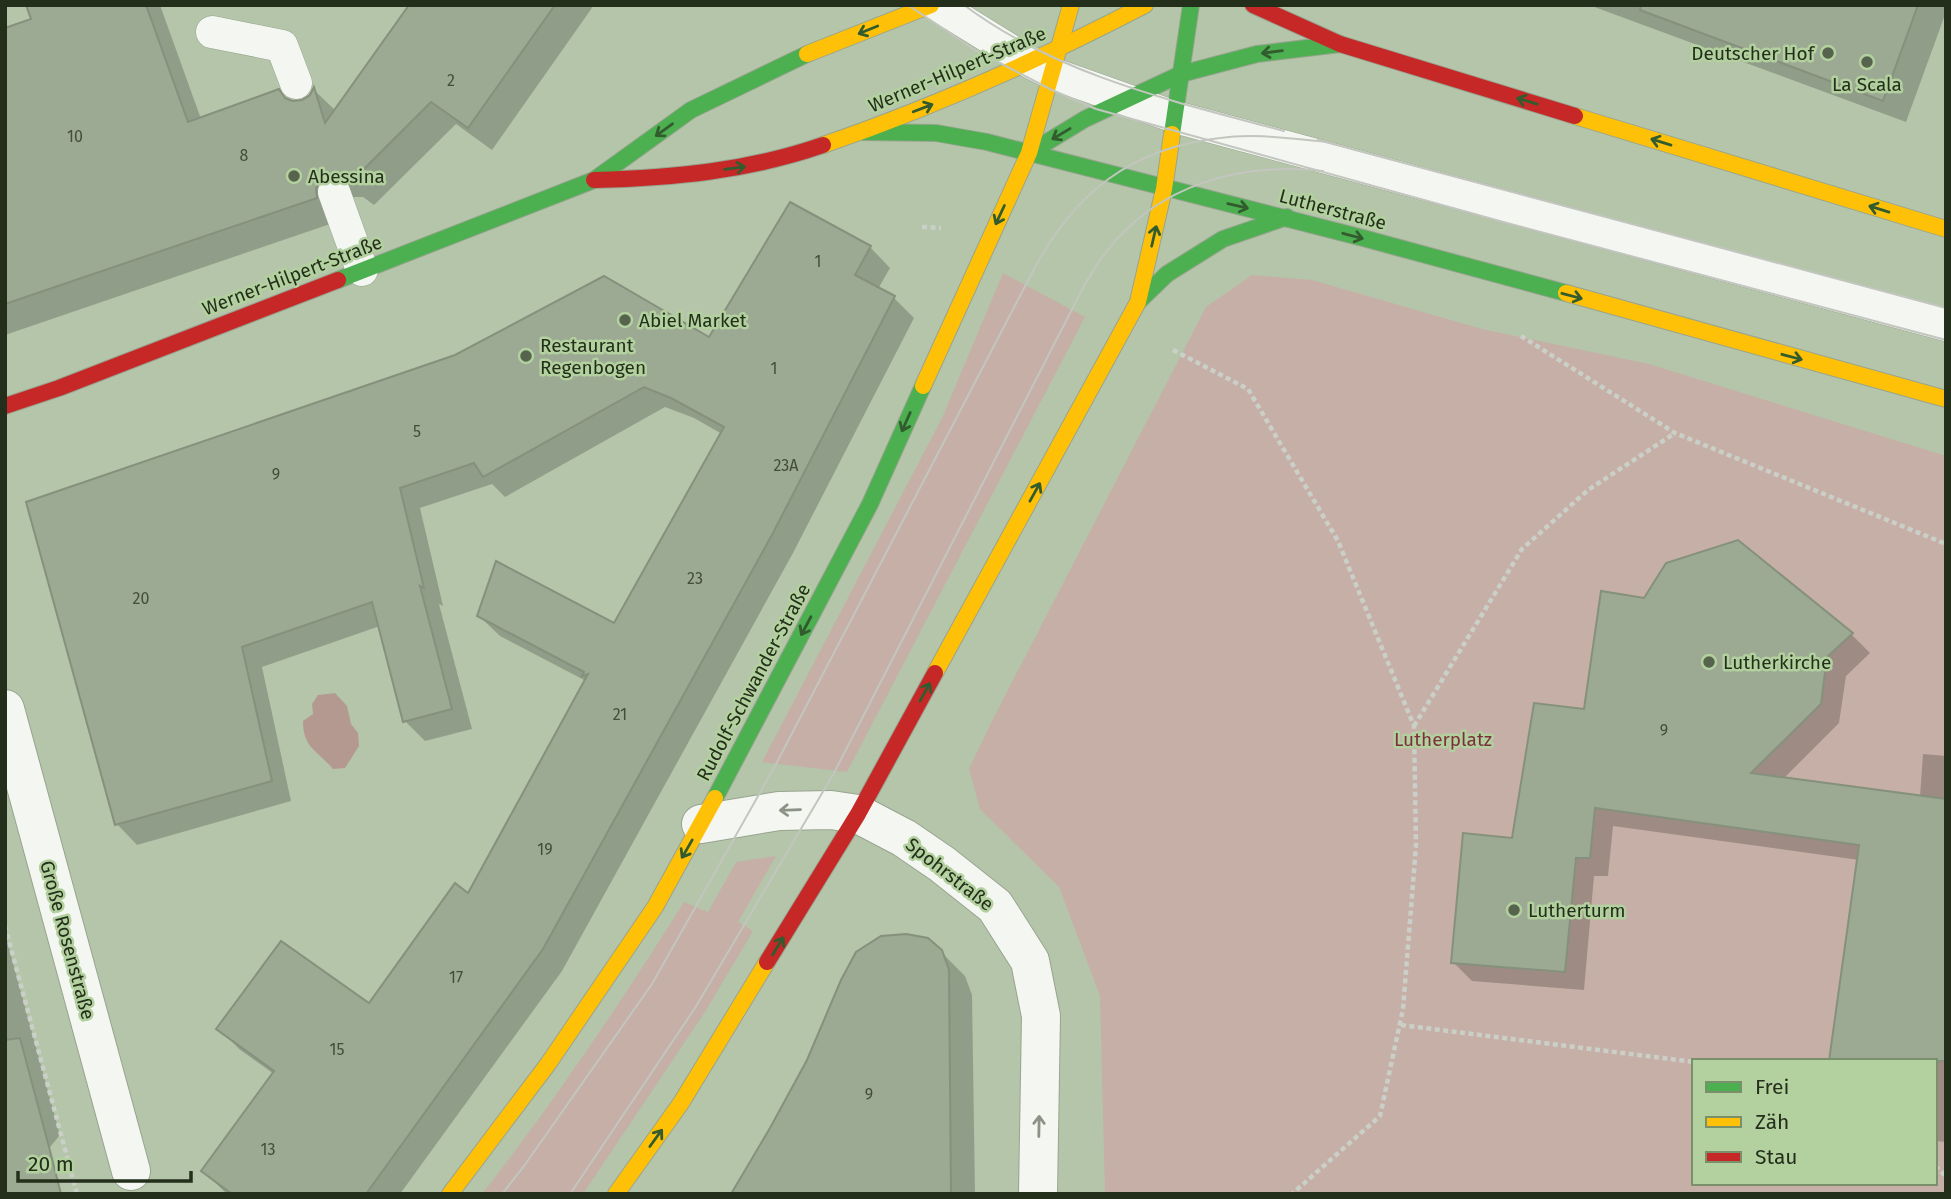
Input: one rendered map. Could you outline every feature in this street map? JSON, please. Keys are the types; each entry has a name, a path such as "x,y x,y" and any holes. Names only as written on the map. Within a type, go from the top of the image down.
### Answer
{"main road":[{"name":"Werner-Hilpert-Straße","path":"5,406 59,388 594,180 691,110 794,59 931,5"},
{"name":"Rudolf-Schwander-Straße","path":"450,1194 548,1064 654,906 701,824 870,504 1029,153 1047,62 1071,5"},
{"name":"Werner-Hilpert-Straße","path":"594,180 642,179 747,167 788,156 1047,62 1145,5"},
{"path":"616,1194 681,1103 858,814 1138,302 1164,189 1191,5"},
{"path":"1253,5 1340,44 1946,229"},
{"path":"1029,153 1085,119 1181,74 1257,54 1340,44"},
{"name":"Werner-Hilpert-Straße","path":"860,132 923,132 960,137 1029,153"},
{"name":"Lutherstraße","path":"1029,153 1164,189 1287,217 1946,399"},
{"path":"1138,302 1167,274 1223,239 1287,217"}],"street":[{"name":"Große Rosenstraße","path":"5,709 131,1171"},
{"name":"Spohrstraße","path":"701,824 779,811 831,810 858,814 904,838 995,906 1030,961 1041,1016 1038,1194"}],"lane":[{"path":"937,5 1126,100 1175,117 1946,325"},
{"path":"212,32 282,46 296,83"},
{"path":"334,192 362,270"}],"path":[{"path":"1520,335 1675,433 1946,544"},
{"path":"1173,350 1248,389 1338,541 1414,726 1416,846 1401,1025 1380,1116 1293,1194"},
{"path":"1414,726 1522,549 1588,490 1675,433"},
{"path":"5,926 77,1194"},
{"path":"1401,1025 1692,1062"}],"green space":[{"path":"1003,273 1085,317 847,772 762,762 942,418"},
{"name":"Lutherplatz","path":"1252,275 1312,280 1482,329 1649,364 1946,456 1946,1194 1105,1194 1100,996 1059,887 980,809 969,769 1206,307"},
{"path":"776,856 738,922 753,931 705,1012 583,1194 482,1194 587,1051 684,902 708,912 736,862"}],"shaded area":[{"path":"335,693 347,706 351,724 358,733 359,746 345,768 333,769 308,743 303,721 313,714 312,704 318,695"}],"building":[{"path":"26,5 146,5 188,122 279,89 285,98 292,101 302,100 310,95 314,87 325,123 409,5 555,5 468,128 431,102 350,183 338,174 328,175 316,188 317,198 5,304 5,28 31,19"},
{"name":"Deutscher Hof","path":"1641,5 1918,5 1883,101 1640,10"},
{"path":"790,202 871,246 855,275 895,296 773,533 543,949 366,1194 232,1194 201,1171 274,1071 216,1029 281,941 369,1003 455,883 468,893 588,674 582,676 584,672 477,616 496,561 614,623 724,427 671,398 644,387 483,477 474,463 400,488 424,588 420,586 452,709 403,722 372,602 242,647 272,781 115,825 26,502 455,355 604,276 709,337"},
{"path":"1738,540 1853,633 1827,657 1821,704 1751,773 1946,799 1946,1061 1829,1059 1859,845 1595,808 1590,858 1576,858 1565,972 1451,963 1463,833 1512,838 1534,703 1584,709 1601,591 1644,598 1666,563"},
{"path":"906,934 928,938 942,950 949,970 951,1194 731,1194 807,1060 856,952 881,936"},
{"path":"20,1038 61,1194 5,1194 5,1040"}],"tram line":[{"path":"908,5 975,50 1052,90 1096,109 1507,223 1946,340"},
{"path":"964,5 1000,30 1078,68 1159,97 1284,131"},
{"path":"502,1194 652,984 775,766 1033,271 1067,219 1108,179 1159,152 1188,143 1247,136 1328,142"},
{"path":"1318,140 1946,308"},
{"path":"570,1194 695,1008 834,773 1085,284 1103,256 1127,229 1151,209 1176,194 1203,183 1262,170 1323,171"}],"traffic: fast":[{"path":"1172,134 1191,5"},
{"path":"1029,153 1085,119 1181,74 1257,54 1340,44"},
{"path":"338,280 594,180 691,110 807,54"},
{"path":"860,132 936,133 987,142 1566,293"},
{"path":"1138,302 1167,274 1223,239 1287,217"},
{"path":"715,798 870,504 923,386"}],"traffic: slow":[{"path":"807,54 931,5"},
{"path":"923,386 1029,153 1071,5"},
{"path":"823,145 906,115 987,81 1145,5"},
{"path":"1575,116 1946,229"},
{"path":"935,673 1138,302 1164,189 1172,134"},
{"path":"1566,293 1946,399"},
{"path":"450,1194 548,1064 655,907 715,798"},
{"path":"616,1194 681,1103 767,962"}],"traffic: jam":[{"path":"1253,5 1340,44 1575,116"},
{"path":"594,180 710,172 767,161 823,145"},
{"path":"5,406 59,388 338,280"},
{"path":"767,962 858,814 935,673"}],"place":[{"name":"Deutscher Hof","path":"1828,53"},
{"name":"La Scala","path":"1867,62"},
{"name":"Abessina","path":"294,176"},
{"name":"Abiel Market","path":"625,320"},
{"name":"Restaurant Regenbogen","path":"526,356"},
{"name":"Lutherkirche","path":"1709,662"},
{"name":"Lutherturm","path":"1514,910"}]}
